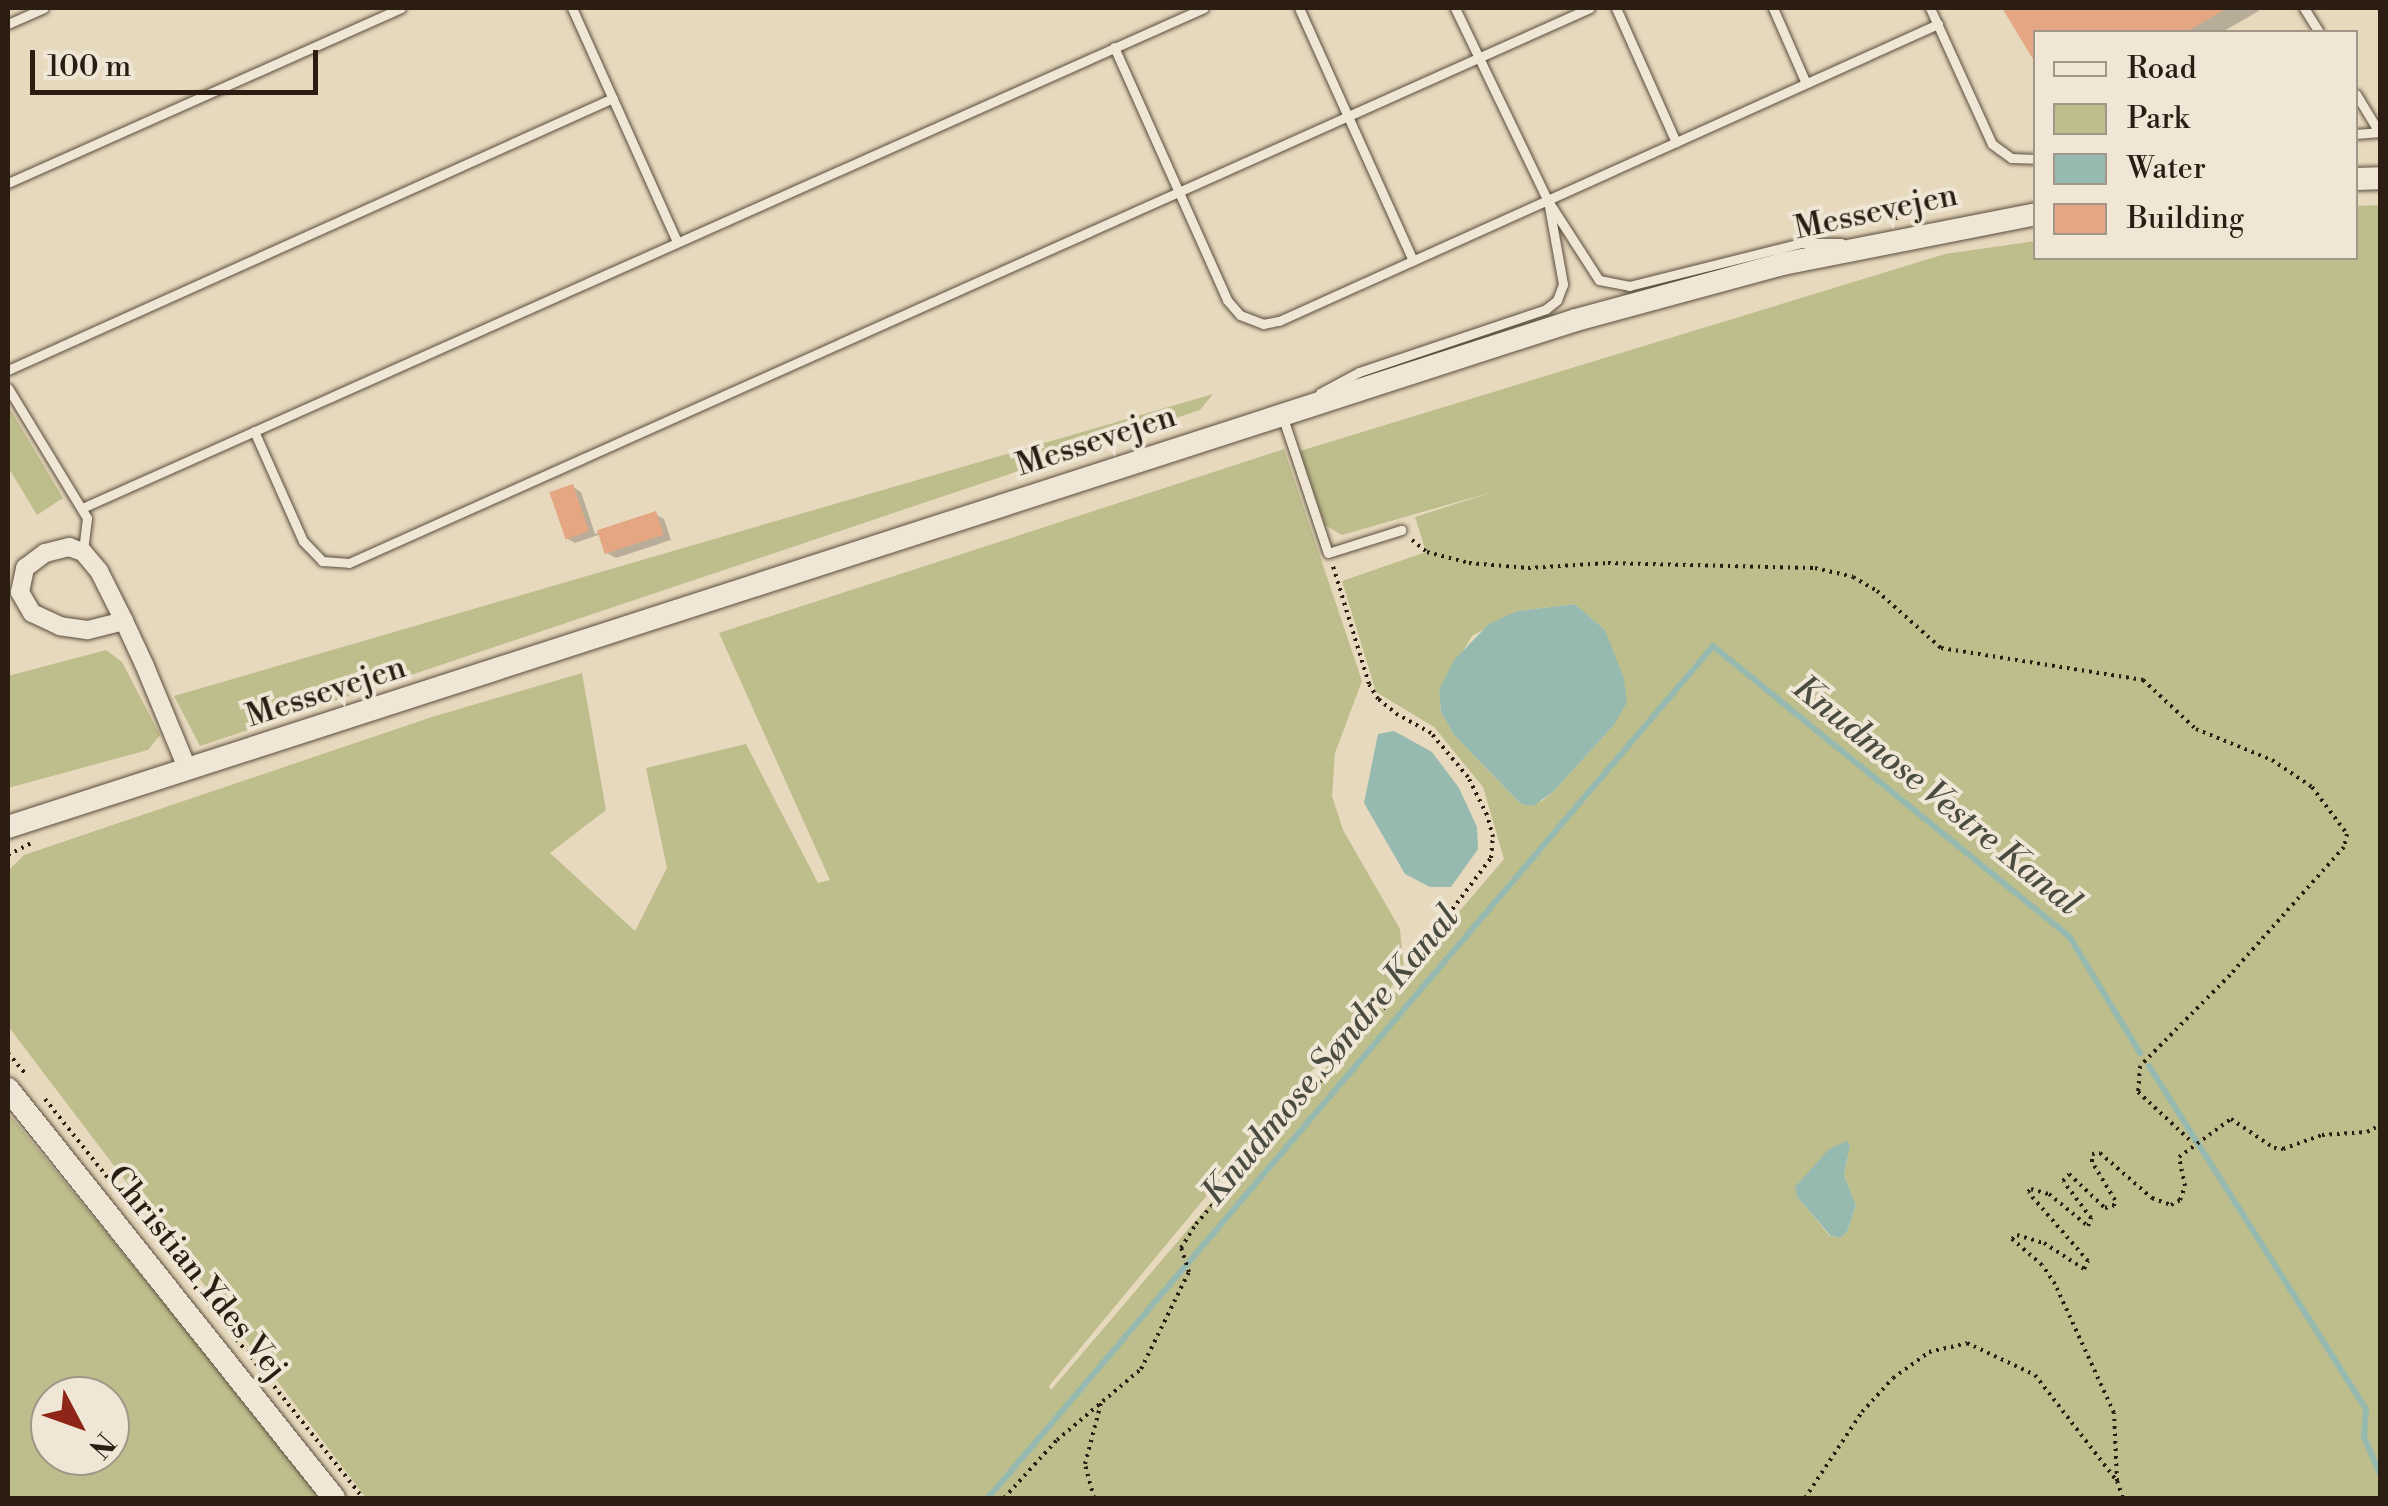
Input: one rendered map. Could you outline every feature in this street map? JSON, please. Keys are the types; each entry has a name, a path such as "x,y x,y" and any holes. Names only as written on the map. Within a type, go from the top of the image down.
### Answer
{"main road":[{"name":"Messevejen","path":"13,828 1282,414 1646,300 1877,243 2033,215"},
{"name":"Christian Ydes Vej","path":"8,1089 334,1498"}],"street":[{"path":"124,622 88,630 60,626 32,613 20,592 25,568 45,552 69,547 83,552 99,571 124,622 188,770"}],"lane":[{"path":"8,24 44,8"},
{"path":"8,183 401,8"},
{"path":"572,8 677,242"},
{"path":"82,508 1204,8"},
{"path":"1300,8 1413,260"},
{"path":"1455,8 1548,201 1592,272 1610,284 1629,286 1802,243 1877,243"},
{"path":"254,431 303,541 322,561 349,563 1590,8"},
{"path":"1616,8 1676,142"},
{"path":"1773,8 1806,83"},
{"path":"1930,8 1992,144 2010,158 2033,158"},
{"path":"2304,8 2318,30"},
{"path":"1114,47 1226,300 1250,322 1279,320 1938,24"},
{"path":"2358,97 2380,132"},
{"path":"8,370 613,98"},
{"path":"1401,530 1328,553 1282,414 1359,372 1546,308 1557,300 1562,284 1548,201"},
{"path":"8,388 82,508 89,527 83,552"}],"path":[{"path":"1401,530 1427,552 1470,563 1528,568 1608,563 1815,568 1853,577 1877,591 1941,648 2143,680 2196,729 2272,760 2312,787 2347,834 2344,847 2230,975 2140,1066 2138,1092 2196,1145 2231,1118 2283,1150 2322,1135 2367,1132 2380,1125"},
{"path":"1004,1498 1057,1440 1141,1369 1189,1272 1182,1261 1181,1248 1196,1224 1416,970 1448,915 1491,858 1494,837 1468,777 1431,734 1398,715 1369,684 1328,553"},
{"path":"8,1053 32,1084"},
{"path":"45,1099 363,1498"},
{"path":"2123,1498 2118,1481 2114,1413 2055,1284 2042,1265 2012,1239 2017,1235 2044,1243 2088,1268 2088,1261 2028,1192 2030,1188 2049,1194 2088,1226 2092,1218 2062,1181 2069,1174 2110,1209 2115,1200 2092,1162 2092,1154 2100,1153 2152,1198 2171,1205 2183,1197 2185,1186 2179,1157 2192,1142"},
{"path":"1806,1498 1862,1412 1892,1378 1929,1352 1967,1343 2035,1375 2118,1481"},
{"path":"1094,1498 1085,1464 1101,1403"}],"green space":[{"path":"2380,205 2380,1498 366,1498 8,1026 8,871 24,855 432,717 582,673 606,810 550,853 635,931 667,868 646,768 746,744 818,883 830,880 719,633 1284,449 1362,681 1335,753 1332,796 1343,830 1400,929 1404,972 1346,1040 1306,1076 1049,1386 1051,1390 1504,859 1483,787 1434,727 1376,692 1342,581 1426,552 1415,517 1496,491 1342,535 1325,525 1300,451 1945,254 2033,241 2033,260 2358,260 2358,206","holes":["1575,604 1605,630 1614,725 1553,792 1542,801 1521,804 1454,735 1441,712 1439,690 1472,636 1517,611","1850,1145 1844,1175 1856,1205 1847,1232 1840,1238 1830,1236 1797,1197"]},
{"path":"1213,394 1200,410 200,746 174,696"},
{"path":"9,407 63,498 37,515 8,467"},
{"path":"106,650 122,662 160,735 148,750 8,788 8,676"},
{"path":"8,1113 274,1437 318,1498 8,1498"}],"water":[{"path":"1575,604 1605,630 1624,679 1627,702 1614,725 1553,792 1533,806 1521,804 1454,735 1441,712 1439,690 1454,660 1489,624 1517,611"},
{"path":"1394,731 1432,752 1459,788 1477,827 1478,849 1451,887 1430,887 1405,874 1364,803 1378,734"},
{"path":"1847,1141 1850,1145 1844,1175 1856,1205 1847,1232 1840,1238 1831,1236 1797,1197 1795,1187 1829,1149"}],"building":[{"path":"2002,8 2228,8 2190,30 2033,30 2033,59"},
{"path":"573,484 589,531 566,539 549,492"},
{"path":"656,511 664,535 605,554 597,530"}],"waterway":[{"name":"Knudmose Søndre Kanal","path":"988,1498 1713,646 2069,936 2140,1053"},
{"name":"Knudmose Vestre Kanal","path":"2149,1066 2366,1409 2364,1437 2380,1474"}]}
